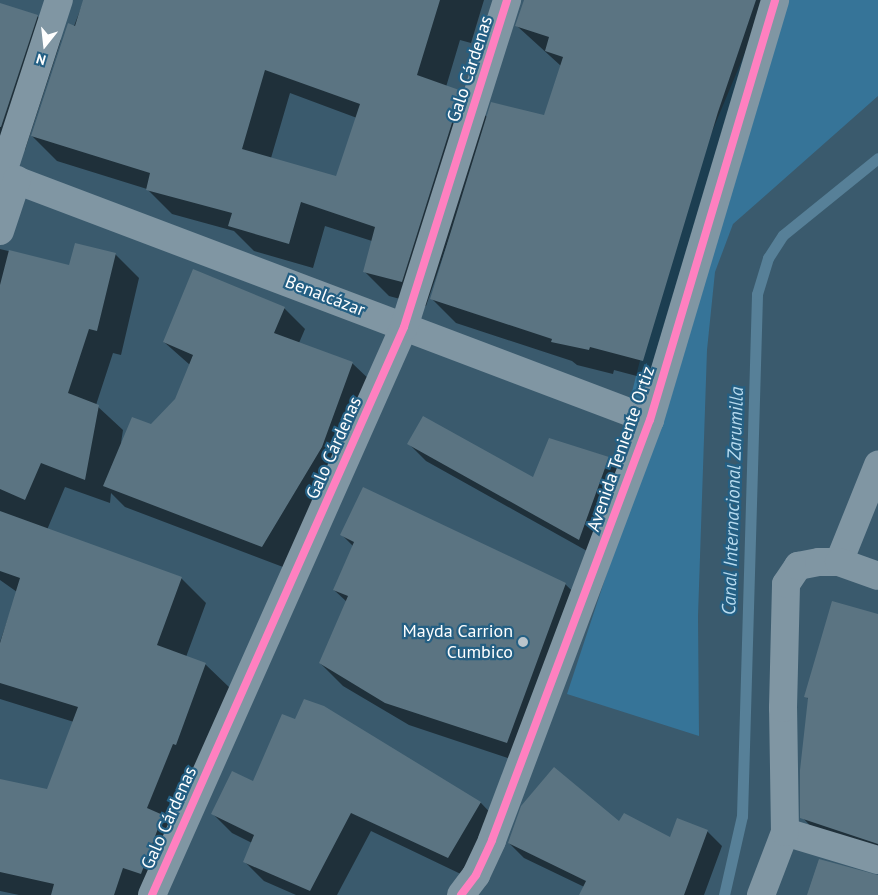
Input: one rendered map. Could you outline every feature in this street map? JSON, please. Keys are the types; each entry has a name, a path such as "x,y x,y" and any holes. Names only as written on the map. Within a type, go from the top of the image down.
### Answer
{"street":[{"path":"0,231 6,176 59,0"},
{"name":"Galo Cárdenas","path":"152,895 404,326 507,0"},
{"name":"Avenida Teniente Ortiz","path":"461,895 476,875 492,840 650,420 775,0"},
{"name":"Benalcázar","path":"6,176 650,420"},
{"path":"839,562 878,465"},
{"path":"761,895 785,832 783,708 786,584 798,566 839,562 878,576"},
{"path":"785,832 878,860"}],"shaded area":[{"path":"786,0 878,0 878,96 733,224 715,272 707,350 698,616 699,736 567,694 637,482 632,392 676,218 754,31"}],"building":[{"path":"83,0 440,0 417,75 462,91 402,282 363,272 375,227 301,202 289,244 228,226 232,213 146,190 150,173 31,136 68,23 75,26","holes":["265,70 360,104 336,176 242,149"]},
{"path":"524,0 756,0 718,112 643,361 590,347 589,350 551,342 552,339 430,299 491,102 544,115 563,57 545,51 549,37 515,26"},
{"path":"0,3 38,15 1,127 0,127"},
{"path":"75,243 116,253 97,331 89,329 68,393 99,405 85,480 41,463 25,500 0,489 0,285 9,250 69,265"},
{"path":"193,269 285,307 274,333 353,362 322,447 262,547 103,486 132,417 151,424 175,399 193,355 163,342"},
{"path":"423,416 533,477 549,438 609,457 579,540 407,444"},
{"path":"363,487 566,583 507,743 385,703 319,663 348,596 333,590 354,542 340,535"},
{"path":"0,511 182,577 157,645 206,663 176,745 173,744 147,808 163,815 141,874 123,868 114,895 51,895 54,884 0,872 0,779 47,789 78,707 0,683 0,643 20,578 0,571"},
{"path":"832,601 878,614 878,844 800,818 800,770 808,698 804,697"},
{"path":"304,699 324,706 481,802 448,858 351,813 310,891 243,862 254,835 211,814 232,771 253,781 282,714 295,719"},
{"path":"554,767 619,821 624,813 670,837 677,818 708,830 684,895 579,895 586,881 508,843 521,806"},
{"path":"819,859 878,875 878,895 807,895"}],"waterway":[{"name":"Canal Internacional Zarumilla","path":"724,895 742,816 757,294 768,258 783,235 878,158"}],"cycle path":[{"path":"152,895 404,327 507,0"},
{"path":"461,895 476,875 492,840 650,420 775,0"}],"place":[{"name":"Mayda Carrion Cumbico","path":"523,642"}]}
